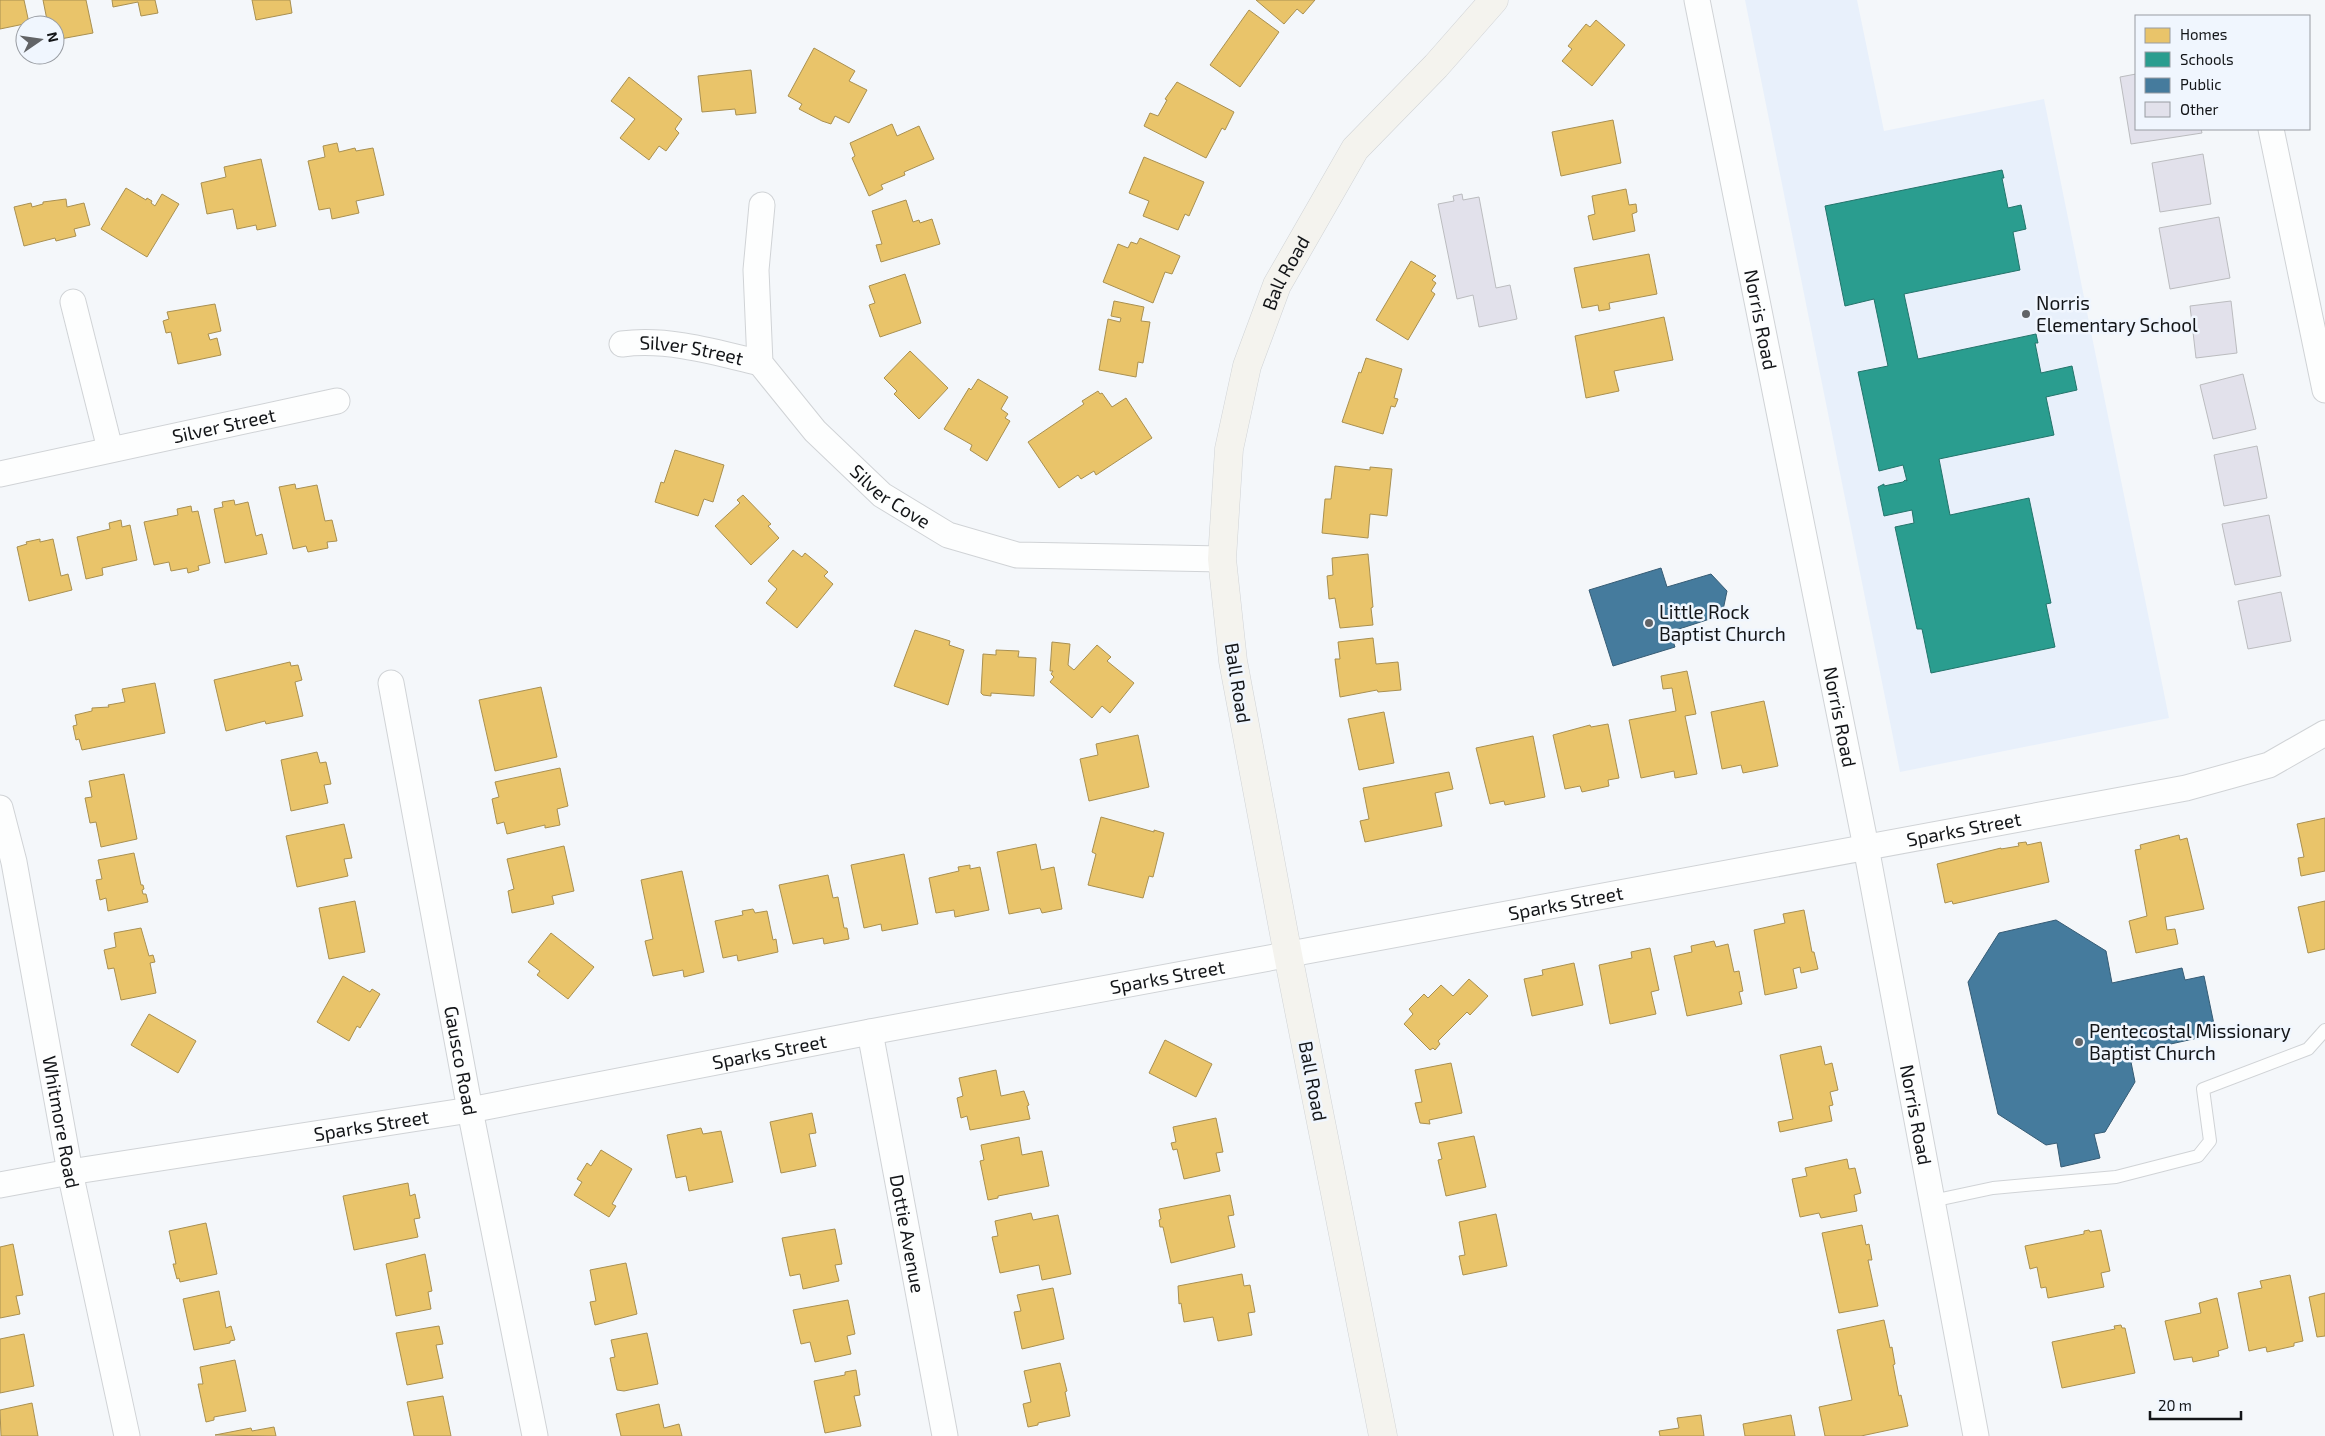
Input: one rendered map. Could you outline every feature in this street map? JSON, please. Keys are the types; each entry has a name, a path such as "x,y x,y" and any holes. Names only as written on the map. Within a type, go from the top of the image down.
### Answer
{"main road":[{"name":"Ball Road","path":"1383,1436 1288,955 1233,661 1222,559 1229,449 1247,366 1276,286 1355,149 1436,66 1494,0"}],"street":[{"name":"Norris Road","path":"1697,0 1866,847 1976,1436"},
{"path":"2271,130 2325,390"},
{"path":"760,363 756,270 762,205"},
{"path":"73,302 110,449"},
{"name":"Silver Street","path":"622,344 642,341 693,347 760,363"},
{"name":"Silver Cove","path":"760,363 816,431 882,495 948,535 1017,555 1222,559"},
{"name":"Silver Street","path":"0,474 337,401"},
{"name":"Gausco Road","path":"391,683 470,1110 535,1436"},
{"name":"Sparks Street","path":"0,1185 70,1172 470,1110 870,1032 2186,788 2269,765 2325,733"},
{"name":"Whitmore Road","path":"0,808 14,862 70,1172 127,1436"},
{"name":"Dottie Avenue","path":"870,1032 945,1436"}],"lane":[{"path":"1932,1201 1993,1188 2116,1176 2198,1156 2210,1141 2202,1089 2308,1049 2325,1030"}],"shaded area":[{"path":"1745,0 1857,0 1884,131 2044,99 2169,718 1900,772"}],"building: Homes":[{"path":"0,0 24,0 27,15 15,15 15,26 0,29"},
{"path":"43,0 86,0 93,33 65,38 65,15 46,15"},
{"path":"112,0 155,0 158,13 141,16 138,2 113,7"},
{"path":"252,0 290,0 292,13 256,20"},
{"path":"1256,0 1315,0 1303,14 1297,9 1284,24"},
{"path":"1249,10 1279,32 1240,87 1210,65"},
{"path":"1596,20 1625,45 1592,86 1562,61 1572,49 1568,46 1586,24 1590,27"},
{"path":"814,48 855,71 849,81 867,90 849,123 835,116 831,124 822,121 799,109 802,104 788,96"},
{"path":"751,70 756,113 736,115 735,109 702,112 698,76"},
{"path":"629,77 682,119 675,129 679,133 666,151 659,146 649,160 620,138 635,119 611,101"},
{"path":"1177,82 1234,112 1225,130 1222,128 1206,158 1144,126 1150,113 1158,116 1167,100 1165,99"},
{"path":"1613,120 1621,163 1561,176 1552,132"},
{"path":"892,124 897,136 919,126 934,159 904,172 905,175 881,185 883,189 869,196 852,158 855,156 850,143"},
{"path":"337,143 339,152 355,148 356,151 373,148 384,195 356,201 359,213 332,219 330,208 319,210 308,161 325,157 323,146"},
{"path":"1144,157 1204,182 1189,216 1185,214 1178,230 1143,216 1149,201 1129,193"},
{"path":"261,159 276,226 257,230 256,225 237,229 233,209 207,214 201,183 226,177 224,167"},
{"path":"126,188 146,200 147,198 152,201 151,203 155,206 162,194 179,204 147,257 101,229"},
{"path":"1626,189 1629,205 1636,204 1637,212 1632,214 1635,231 1593,240 1588,216 1595,214 1592,196"},
{"path":"66,199 67,207 84,203 90,225 74,229 76,236 56,241 55,238 24,246 14,207 31,203 32,207 43,204 43,202"},
{"path":"906,200 913,222 919,220 920,223 932,219 940,244 881,262 876,245 882,244 872,211"},
{"path":"1140,238 1180,256 1172,274 1165,272 1153,303 1103,282 1118,244 1128,248 1131,242 1137,244"},
{"path":"1649,254 1657,294 1609,303 1610,309 1599,311 1598,305 1582,308 1574,268"},
{"path":"1411,261 1436,276 1432,280 1436,283 1431,291 1435,294 1408,340 1376,320"},
{"path":"905,274 921,323 880,337 869,305 875,303 869,286"},
{"path":"1114,301 1144,307 1141,321 1150,322 1143,363 1138,362 1136,377 1099,370 1108,319 1120,322 1121,318 1111,316"},
{"path":"215,304 221,331 208,334 210,340 217,338 221,355 178,364 171,332 166,333 163,321 169,319 167,312"},
{"path":"1664,317 1673,360 1614,371 1619,391 1586,398 1575,336"},
{"path":"910,351 948,388 919,419 894,394 897,391 884,378"},
{"path":"1366,358 1402,369 1394,398 1398,399 1395,407 1391,406 1383,434 1342,422 1359,372 1361,373"},
{"path":"978,379 1008,397 1001,409 1008,414 1005,418 1010,421 987,461 970,450 972,445 944,429 969,388 971,390"},
{"path":"1098,391 1100,394 1102,393 1112,407 1126,398 1152,438 1096,475 1094,471 1081,479 1078,475 1059,488 1028,442 1084,404 1082,401"},
{"path":"675,450 724,465 713,502 704,499 698,516 655,502 661,482 664,483"},
{"path":"1335,466 1370,470 1370,467 1392,469 1387,516 1370,514 1368,538 1322,533 1325,499 1331,499"},
{"path":"295,484 296,489 317,485 325,521 332,520 337,541 327,542 328,548 308,552 306,546 293,549 279,487"},
{"path":"743,495 771,524 768,526 779,538 751,565 715,526 740,503 737,500"},
{"path":"234,500 235,505 248,502 256,536 262,534 267,554 225,563 214,509 223,507 222,502"},
{"path":"191,506 192,512 198,511 210,563 198,566 199,570 188,573 187,568 171,571 169,562 154,565 144,522 178,515 177,509"},
{"path":"121,520 122,527 130,525 137,560 102,568 103,575 86,579 77,537 110,529 109,523"},
{"path":"40,539 40,542 53,539 61,576 68,574 72,590 29,601 17,547 27,544 26,542"},
{"path":"793,550 802,557 805,553 828,572 824,576 833,584 797,628 766,603 777,589 768,581"},
{"path":"1368,554 1373,625 1340,628 1335,598 1329,599 1327,576 1333,575 1332,558"},
{"path":"915,630 950,641 949,645 964,650 948,705 894,686"},
{"path":"1373,638 1376,664 1398,662 1401,690 1378,692 1377,690 1340,697 1335,659 1340,659 1338,642"},
{"path":"1052,642 1070,644 1068,665 1074,670 1097,645 1111,657 1107,661 1134,683 1110,713 1102,706 1092,718 1050,682 1054,677 1051,674 1053,671 1050,671"},
{"path":"996,650 1019,651 1018,657 1036,658 1034,696 991,693 991,696 981,693 983,654 996,655"},
{"path":"290,662 291,666 298,665 302,680 295,682 303,716 266,724 265,721 226,731 214,680"},
{"path":"1687,671 1696,714 1685,716 1697,774 1675,778 1674,771 1641,778 1629,720 1676,711 1672,688 1663,689 1661,676"},
{"path":"155,683 165,733 82,750 79,739 76,740 73,726 77,725 75,715 92,711 92,708 109,707 108,705 125,702 122,689"},
{"path":"541,687 557,757 495,771 479,700"},
{"path":"1764,701 1778,766 1743,773 1741,765 1722,769 1711,712"},
{"path":"1384,712 1394,763 1359,770 1348,719"},
{"path":"1608,724 1619,778 1608,780 1609,786 1582,792 1580,786 1565,789 1553,735 1590,725 1591,727"},
{"path":"1138,735 1149,787 1089,801 1080,759 1098,755 1096,744"},
{"path":"1533,736 1545,797 1505,805 1504,801 1490,804 1476,748"},
{"path":"317,752 320,763 326,762 331,784 324,785 328,803 291,811 281,760"},
{"path":"560,768 568,806 557,809 560,825 545,828 545,825 507,834 504,822 497,824 492,799 499,797 495,782"},
{"path":"1449,772 1453,789 1435,793 1442,826 1365,842 1360,821 1369,819 1363,788"},
{"path":"124,774 137,839 101,847 96,822 90,823 85,798 92,797 89,781"},
{"path":"1101,817 1164,833 1153,877 1149,876 1143,898 1088,885 1096,854 1092,852"},
{"path":"2325,818 2325,871 2301,876 2298,858 2304,857 2297,824"},
{"path":"344,824 352,858 344,859 348,876 297,887 286,836"},
{"path":"2179,835 2180,840 2187,838 2204,909 2165,917 2167,930 2175,929 2178,944 2136,953 2129,921 2147,916 2135,850 2141,849 2140,845"},
{"path":"2026,842 2027,845 2041,842 2049,882 1953,904 1952,901 1945,903 1937,864 2001,848 2019,846 2018,843"},
{"path":"1036,844 1041,870 1054,867 1062,909 1042,913 1040,908 1009,914 997,852"},
{"path":"564,846 574,891 552,896 554,904 512,913 508,891 514,889 507,859"},
{"path":"134,853 141,885 143,885 144,889 142,890 143,894 146,894 148,902 108,911 106,898 100,900 96,880 102,879 98,860"},
{"path":"904,854 918,924 882,931 881,924 864,928 851,865"},
{"path":"970,865 970,869 980,867 989,910 955,917 954,910 936,913 929,878 959,871 958,867"},
{"path":"682,871 704,972 684,977 683,970 653,976 645,941 653,939 641,880"},
{"path":"828,875 833,898 838,897 844,928 847,928 849,939 824,944 823,938 793,944 779,885"},
{"path":"355,901 365,952 329,959 319,908"},
{"path":"2325,901 2325,949 2308,953 2298,907"},
{"path":"753,909 755,913 767,911 773,940 776,939 778,952 738,961 737,955 723,958 715,921 743,915 742,911"},
{"path":"1804,910 1812,952 1814,952 1818,969 1801,973 1800,967 1793,969 1797,988 1765,995 1754,930 1785,923 1783,914"},
{"path":"141,928 149,956 153,955 155,962 150,963 156,993 121,1000 114,968 108,969 104,950 116,947 114,933"},
{"path":"551,933 594,967 568,999 537,975 540,971 528,962"},
{"path":"1714,941 1716,947 1728,944 1734,972 1739,971 1743,991 1739,992 1742,1004 1687,1016 1674,956 1692,952 1691,946"},
{"path":"1650,948 1659,990 1651,992 1656,1014 1610,1024 1599,965 1632,958 1631,952"},
{"path":"1574,963 1583,1005 1532,1016 1524,979 1543,975 1542,970"},
{"path":"343,976 370,992 372,989 380,994 360,1028 357,1026 349,1041 317,1022"},
{"path":"1469,979 1488,996 1470,1015 1467,1012 1438,1041 1440,1044 1435,1050 1433,1048 1430,1050 1404,1024 1413,1014 1409,1009 1424,994 1428,998 1441,985 1453,996"},
{"path":"149,1014 196,1041 178,1073 131,1045"},
{"path":"1165,1040 1212,1064 1196,1097 1149,1073"},
{"path":"1821,1046 1825,1065 1832,1063 1838,1090 1830,1092 1833,1105 1829,1106 1832,1121 1780,1132 1778,1122 1793,1119 1780,1055"},
{"path":"1451,1063 1462,1113 1429,1120 1430,1124 1420,1123 1415,1103 1422,1102 1415,1070"},
{"path":"996,1070 1001,1096 1024,1091 1029,1105 1027,1106 1030,1119 970,1130 967,1116 961,1118 957,1098 963,1096 959,1078"},
{"path":"812,1113 816,1133 809,1134 816,1166 781,1173 770,1122"},
{"path":"1216,1118 1223,1152 1216,1153 1220,1171 1184,1179 1177,1149 1173,1150 1171,1143 1176,1142 1173,1127"},
{"path":"701,1128 703,1134 721,1131 733,1182 689,1191 686,1176 676,1178 667,1135"},
{"path":"1474,1136 1486,1187 1446,1196 1438,1160 1442,1159 1438,1143"},
{"path":"1019,1137 1022,1155 1042,1151 1049,1186 998,1196 998,1198 988,1200 980,1161 984,1160 981,1145"},
{"path":"601,1150 632,1169 612,1204 616,1206 609,1217 574,1195 582,1182 577,1179 587,1163 591,1166"},
{"path":"1847,1159 1849,1169 1855,1168 1861,1193 1854,1195 1857,1211 1821,1218 1819,1213 1800,1217 1792,1179 1807,1176 1805,1168"},
{"path":"408,1183 410,1196 415,1194 420,1218 414,1219 418,1237 354,1250 343,1196"},
{"path":"1230,1195 1234,1215 1228,1216 1235,1247 1171,1263 1163,1227 1160,1227 1159,1209"},
{"path":"1031,1213 1033,1220 1058,1215 1071,1274 1042,1280 1039,1265 1000,1273 992,1237 998,1236 995,1221"},
{"path":"1496,1214 1507,1266 1463,1275 1459,1256 1465,1255 1459,1222"},
{"path":"206,1223 217,1274 180,1282 179,1278 177,1279 173,1264 176,1264 169,1231"},
{"path":"1862,1225 1866,1245 1869,1244 1872,1260 1868,1260 1878,1306 1839,1313 1822,1233"},
{"path":"835,1229 842,1264 835,1265 839,1281 803,1289 800,1274 790,1276 782,1238"},
{"path":"2089,1230 2090,1232 2101,1230 2110,1271 2101,1273 2104,1287 2048,1298 2046,1287 2041,1288 2037,1267 2030,1269 2025,1246 2084,1234 2084,1231"},
{"path":"13,1244 23,1295 16,1296 20,1314 0,1318 0,1247"},
{"path":"425,1254 432,1291 428,1292 431,1309 396,1316 386,1264"},
{"path":"626,1263 637,1314 595,1325 590,1302 596,1301 590,1270"},
{"path":"1242,1274 1244,1286 1250,1285 1255,1312 1248,1313 1252,1335 1218,1341 1213,1317 1184,1322 1181,1303 1179,1304 1178,1286"},
{"path":"2290,1275 2303,1341 2294,1343 2294,1346 2267,1352 2266,1347 2249,1351 2238,1293 2262,1288 2260,1281"},
{"path":"1053,1288 1064,1339 1022,1349 1014,1312 1021,1311 1017,1295"},
{"path":"219,1291 226,1328 231,1326 235,1340 230,1341 230,1343 194,1350 183,1299"},
{"path":"2325,1293 2325,1336 2317,1337 2309,1297"},
{"path":"2217,1298 2228,1348 2218,1351 2219,1356 2193,1362 2192,1357 2174,1360 2165,1321 2201,1313 2199,1303"},
{"path":"848,1300 855,1334 847,1336 851,1354 815,1362 810,1342 801,1344 793,1310"},
{"path":"1884,1320 1890,1348 1892,1347 1895,1364 1893,1365 1899,1396 1901,1395 1908,1426 1861,1436 1825,1436 1819,1407 1852,1400 1837,1330"},
{"path":"2121,1325 2122,1328 2125,1328 2135,1373 2062,1388 2052,1342 2115,1329 2114,1326"},
{"path":"439,1326 443,1344 436,1345 443,1378 407,1385 396,1333"},
{"path":"647,1333 658,1384 624,1391 617,1390 610,1358 615,1357 611,1340"},
{"path":"24,1334 34,1386 0,1393 0,1339"},
{"path":"235,1360 246,1411 214,1417 214,1420 206,1422 198,1384 203,1384 200,1367"},
{"path":"1060,1363 1067,1391 1065,1392 1070,1416 1028,1427 1023,1404 1031,1402 1024,1371"},
{"path":"856,1370 860,1395 854,1396 861,1426 825,1433 814,1381 845,1375 845,1372"},
{"path":"443,1396 451,1436 414,1436 407,1402"},
{"path":"32,1403 38,1436 1,1436 0,1410"},
{"path":"659,1404 664,1428 679,1424 682,1436 621,1436 616,1414"},
{"path":"1701,1415 1704,1436 1660,1436 1659,1431 1679,1428 1677,1418"},
{"path":"1791,1415 1795,1436 1745,1436 1743,1424"},
{"path":"274,1427 276,1436 215,1435 251,1428 252,1431"}],"building: Schools":[{"path":"2002,170 2008,208 2021,205 2026,229 2013,232 2020,270 1904,294 1918,359 2036,334 2038,343 2035,343 2041,373 2072,366 2077,390 2046,397 2054,435 1939,459 1950,515 2029,498 2051,603 2046,604 2055,647 1931,673 1922,629 1917,629 1895,527 1914,523 1912,510 1884,516 1878,487 1884,484 1884,486 1907,481 1903,465 1879,471 1858,372 1888,366 1874,299 1845,306 1825,206"}],"building: Public":[{"name":"Little Rock Baptist Church","path":"1661,568 1667,587 1711,574 1727,591 1722,615 1673,631 1674,634 1671,635 1675,647 1613,666 1589,590"},
{"name":"Pentecostal Missionary Baptist Church","path":"2056,920 2106,951 2112,983 2182,968 2185,980 2204,976 2216,1034 2148,1049 2150,1058 2131,1062 2135,1082 2105,1132 2094,1134 2100,1158 2061,1167 2057,1143 2046,1145 1998,1114 1968,982 1999,933"}],"building: Other":[{"path":"2135,74 2135,130 2201,130 2202,133 2131,144 2120,77"},
{"path":"2203,154 2211,204 2160,212 2152,163"},
{"path":"1462,194 1463,200 1479,197 1496,288 1510,285 1517,319 1479,327 1473,295 1457,299 1438,204 1454,201 1453,196"},
{"path":"2219,217 2230,278 2170,289 2159,228"},
{"path":"2231,301 2237,353 2196,358 2190,306"},
{"path":"2243,374 2256,429 2213,439 2200,385"},
{"path":"2257,446 2267,498 2224,506 2214,455"},
{"path":"2269,515 2281,576 2235,585 2222,524"},
{"path":"2281,592 2291,641 2248,649 2238,601"}],"place":[{"name":"Norris Elementary School","path":"2026,314"},
{"name":"Little Rock Baptist Church","path":"1649,623"},
{"name":"Pentecostal Missionary Baptist Church","path":"2079,1042"}]}
